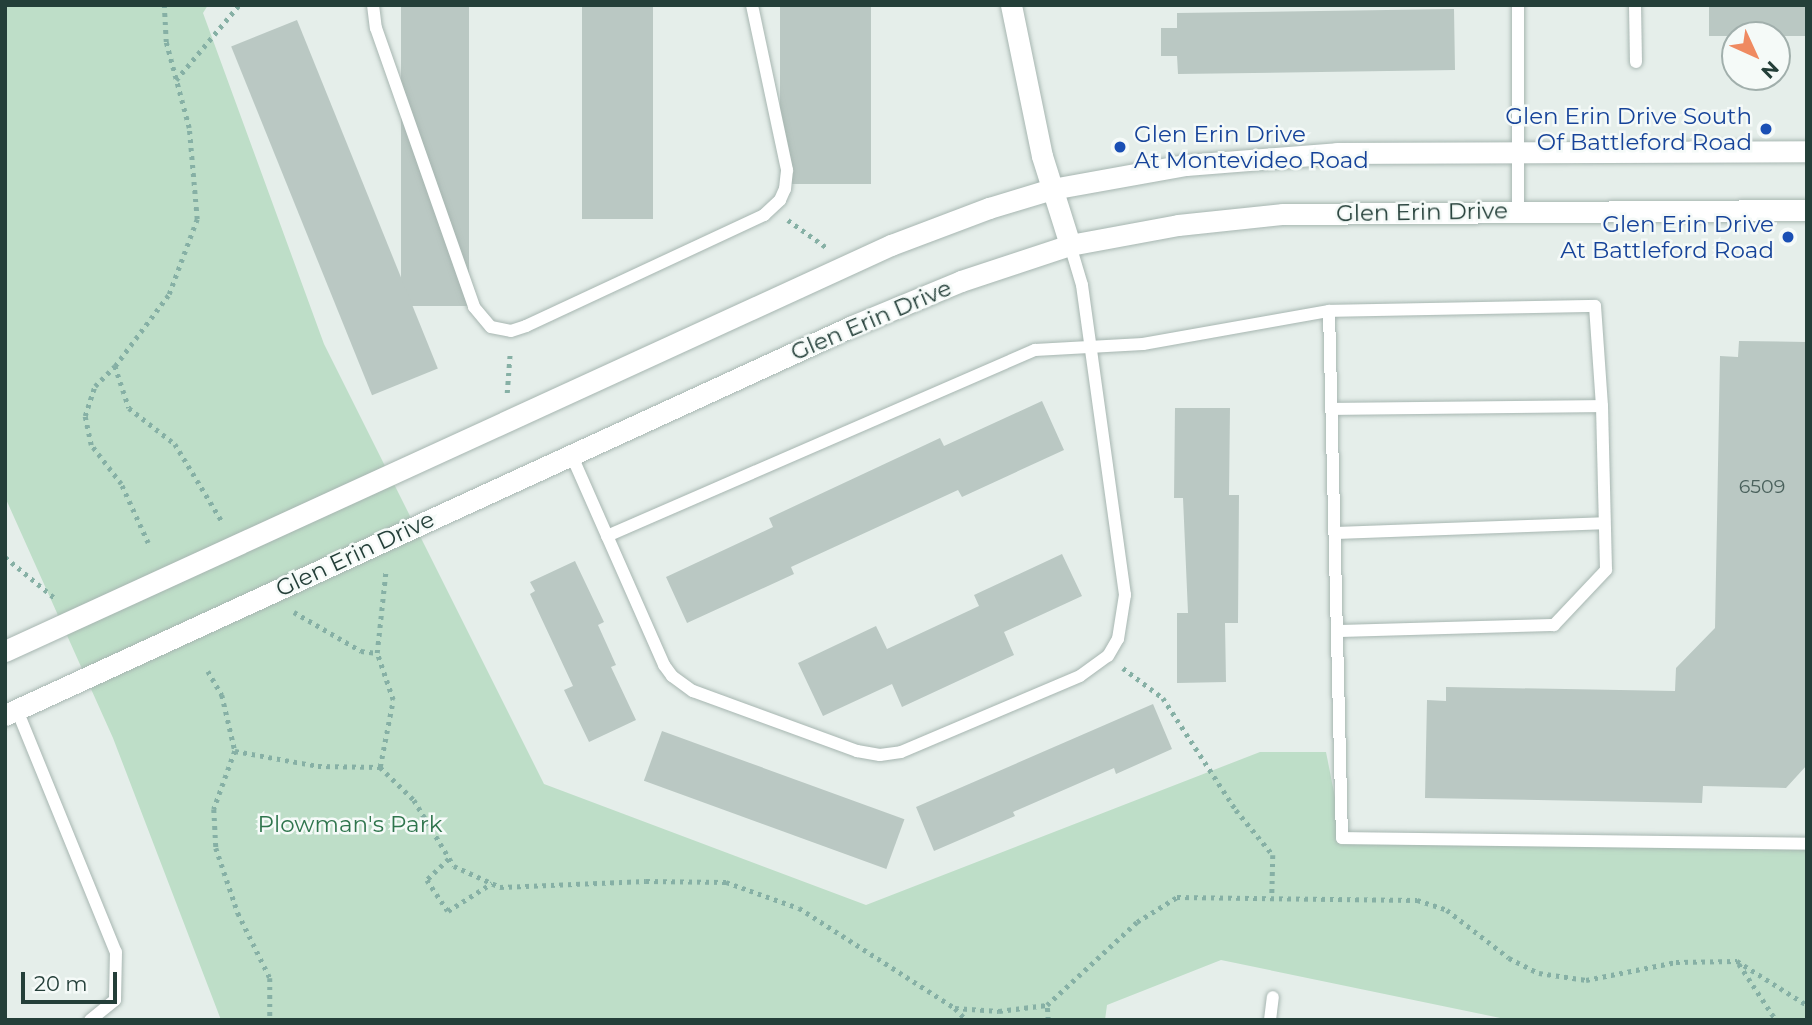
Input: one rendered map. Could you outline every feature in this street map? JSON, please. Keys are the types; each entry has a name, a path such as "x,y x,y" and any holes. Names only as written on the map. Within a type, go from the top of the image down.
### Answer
{"street":[{"path":"1011,5 1052,189 1070,245"},
{"path":"5,651 849,263 989,208 1052,189 1136,172 1237,160 1337,153 1807,151"},
{"name":"Glen Erin Drive","path":"11,712 850,327 961,281 1070,245 1178,225 1283,214 1807,211"}],"lane":[{"path":"373,5 376,28 474,307 491,327 511,331 539,321 773,209 785,189 787,170 752,5"},
{"path":"1518,5 1518,211"},
{"path":"1635,5 1636,62"},
{"path":"571,454 664,665 682,685 857,751 880,755 901,752 1080,676 1108,656 1118,639 1125,595 1082,285 1070,245"},
{"path":"607,536 1035,350 1143,344 1329,311 1595,306 1602,406 1606,570 1554,625 1337,631"},
{"path":"1329,311 1342,838 1807,844"},
{"path":"1332,409 1602,406"},
{"path":"1335,533 1604,523"},
{"path":"11,712 116,952 115,1000 90,1020"},
{"path":"1270,1020 1273,997"}],"path":[{"path":"148,543 121,484 91,445 85,416 95,386 116,366 169,294 197,219 189,128 166,42 164,5"},
{"path":"175,81 239,5"},
{"path":"296,5 309,5"},
{"path":"773,209 849,263"},
{"path":"506,421 511,331"},
{"path":"116,366 129,408 175,443 235,545"},
{"path":"380,767 393,700 377,653 389,538"},
{"path":"5,557 78,618"},
{"path":"264,596 362,651 377,653"},
{"path":"1108,656 1163,698 1236,810 1273,855 1272,896"},
{"path":"208,671 222,695 235,751 214,809 216,848 238,913 270,978 271,1020"},
{"path":"235,751 318,766 380,767 414,800 454,866 500,887 646,881 726,882 799,908 955,1008 966,1020"},
{"path":"449,859 427,880 448,911 492,883"},
{"path":"955,1008 999,1011 1047,1005 1137,922 1177,897 1272,896 1416,900 1447,910 1509,958 1539,973 1586,980 1676,962 1737,961 1807,1005"},
{"path":"1737,961 1776,1020"},
{"path":"1047,1005 1048,1020"}],"green space":[{"name":"Plowman's Park","path":"5,5 208,5 203,13 324,344 544,784 866,905 1260,752 1326,752 1343,838 1807,845 1807,1020 1510,1020 1221,960 1107,1005 1105,1020 221,1020 113,738 5,497"}],"building":[{"path":"401,5 469,5 469,306 401,306"},
{"path":"582,5 653,5 653,219 582,219"},
{"path":"780,5 871,5 871,184 780,184"},
{"path":"1709,5 1807,5 1807,36 1791,36 1791,21 1721,21 1721,36 1709,36"},
{"path":"1454,9 1455,70 1178,74 1177,56 1161,56 1161,28 1177,28 1177,13"},
{"path":"297,20 438,369 372,395 231,47"},
{"path":"1739,341 1807,342 1807,765 1786,788 1703,786 1702,803 1425,798 1427,700 1446,701 1446,687 1675,691 1676,668 1715,628 1720,356 1738,357"},
{"path":"1042,401 1064,450 962,497 958,490 791,567 794,574 687,623 666,577 773,527 769,518 940,438 944,446"},
{"path":"1175,408 1230,408 1229,495 1239,495 1238,623 1225,623 1226,682 1177,683 1177,613 1188,613 1183,498 1174,498"},
{"path":"1062,554 1082,596 1004,632 1014,655 902,707 892,684 823,716 798,663 876,626 887,649 979,606 974,595"},
{"path":"575,561 604,622 598,625 616,665 611,667 636,720 589,742 564,690 573,686 530,594 535,591 530,582"},
{"path":"1153,704 1172,749 1116,774 1114,768 1013,812 1015,816 934,851 916,807"},
{"path":"662,731 904,819 886,869 644,781"}],"place":[{"name":"Glen Erin Drive South Of Battleford Road","path":"1766,129"},
{"name":"Glen Erin Drive At Montevideo Road","path":"1120,147"},
{"name":"Glen Erin Drive At Battleford Road","path":"1788,237"}]}
